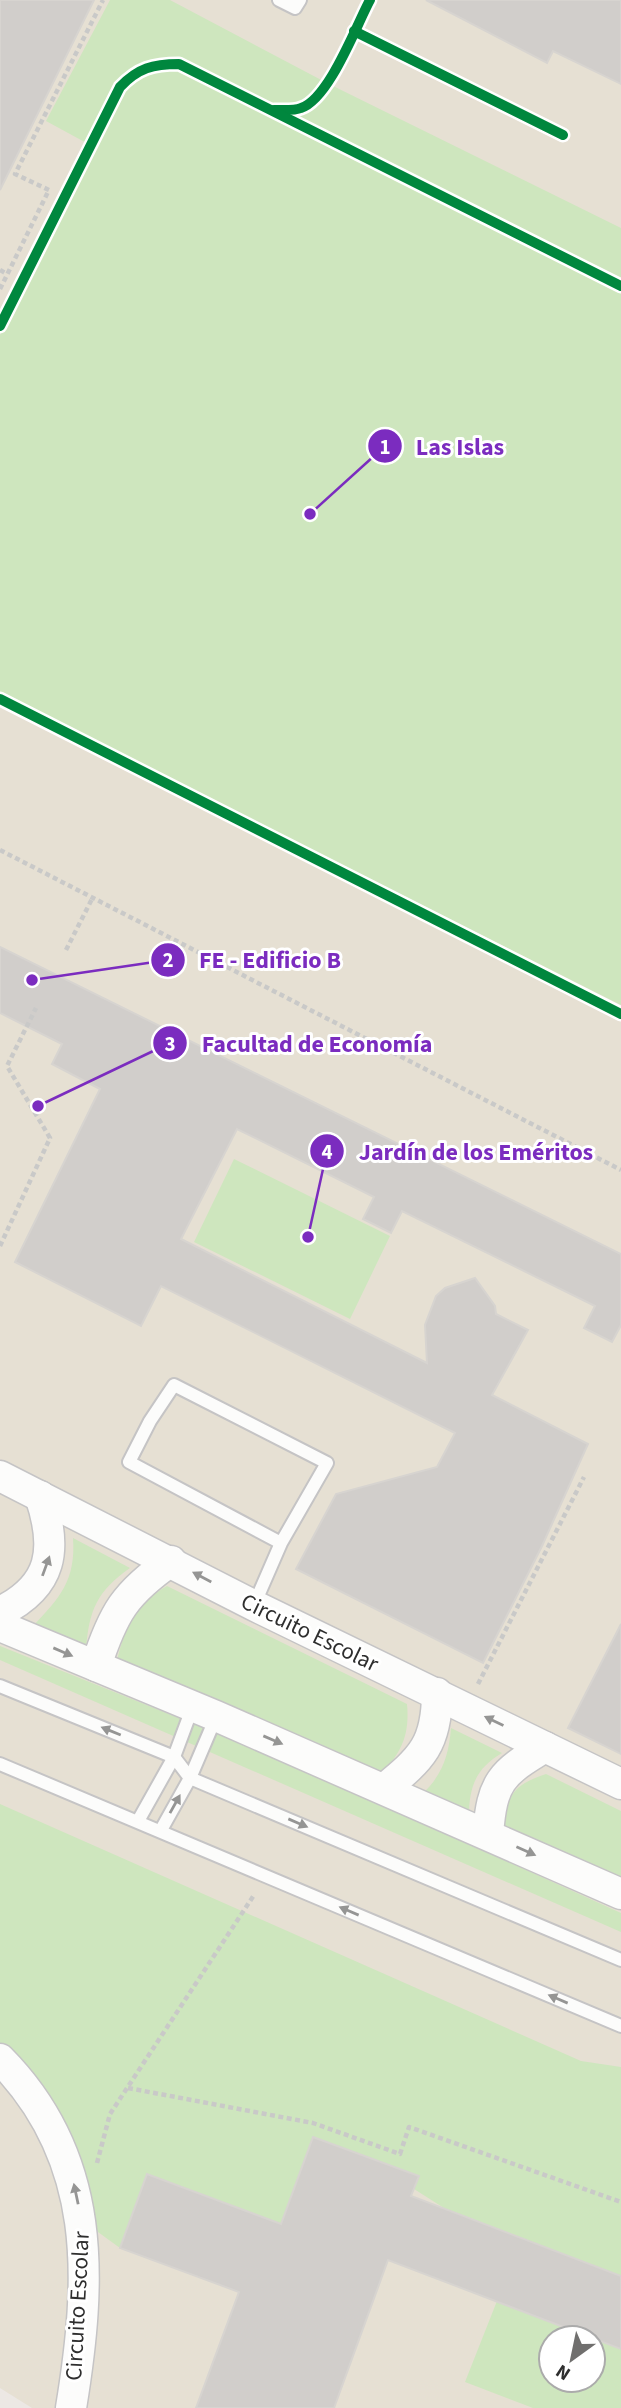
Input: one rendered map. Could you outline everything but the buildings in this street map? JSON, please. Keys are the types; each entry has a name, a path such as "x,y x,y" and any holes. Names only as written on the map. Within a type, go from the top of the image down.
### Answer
{"street":[{"name":"Circuito Escolar","path":"0,1476 253,1605 621,1784"},
{"path":"0,1612 20,1602 47,1571 51,1550 40,1496"},
{"path":"96,1666 110,1624 121,1608 147,1578 171,1561"},
{"path":"0,1626 384,1788 621,1894"},
{"path":"384,1788 416,1764 429,1745 437,1721 436,1693"},
{"path":"488,1834 491,1799 501,1780 518,1763 545,1747"},
{"name":"Circuito Escolar","path":"0,2059 26,2085 60,2142 77,2191 82,2250 79,2358 71,2408"}],"lane":[{"path":"279,0 295,8 300,0"},
{"path":"253,1605 281,1543 327,1463 174,1385 150,1421 129,1462 281,1543"},
{"path":"0,1686 174,1758 190,1778 621,1960"},
{"path":"138,1821 205,1711"},
{"path":"161,1830 190,1778 205,1711"},
{"path":"0,1764 621,2026"}],"path":[{"path":"0,289 49,190 15,174 103,0"},
{"path":"0,270 7,274"},
{"path":"0,850 621,1170"},
{"path":"65,950 93,897"},
{"path":"0,1245 50,1138 8,1066 36,1008"},
{"path":"476,1688 584,1477"},
{"path":"94,2175 110,2114 239,1922 265,1875"},
{"path":"128,2088 313,2123 400,2154 409,2127 621,2202"}],"shaded area":[{"path":"0,0 621,0 621,2408 32,2408 0,2388"}],"green space":[{"path":"110,0 170,0 327,83 621,228 621,1005 0,693 0,335 92,146 46,121"},
{"path":"234,1159 390,1236 350,1319 194,1242"},
{"path":"73,1538 130,1568 110,1585 97,1603 86,1650 32,1627 51,1607 69,1577"},
{"path":"167,1586 407,1704 405,1735 392,1761 377,1776 117,1661 133,1617 148,1600"},
{"path":"0,1646 286,1761 621,1913 621,1932 0,1660"},
{"path":"451,1728 502,1753 486,1765 476,1779 469,1816 422,1794 435,1780 443,1764"},
{"path":"546,1774 621,1811 621,1882 500,1830 513,1794 525,1783"},
{"path":"0,1804 581,2061 621,2067 621,2276 444,2208 414,2189 418,2176 313,2137 281,2224 147,2175 120,2248 80,2219 0,2059"},
{"path":"497,2301 556,2324 537,2324 537,2394 607,2394 607,2344 621,2349 621,2408 533,2408 465,2382"}],"cycle path":[{"path":"274,110 301,108 322,91 341,60 370,0"},
{"path":"354,31 563,135"},
{"path":"0,326 120,87 140,71 170,64 179,64 621,286"},
{"path":"0,699 621,1014"}],"place":[{"name":"Las Islas","path":"310,514"},
{"name":"FE - Edificio B","path":"32,980"},
{"name":"Facultad de Economía","path":"38,1106"},
{"name":"Jardín de los Eméritos","path":"308,1237"}]}
